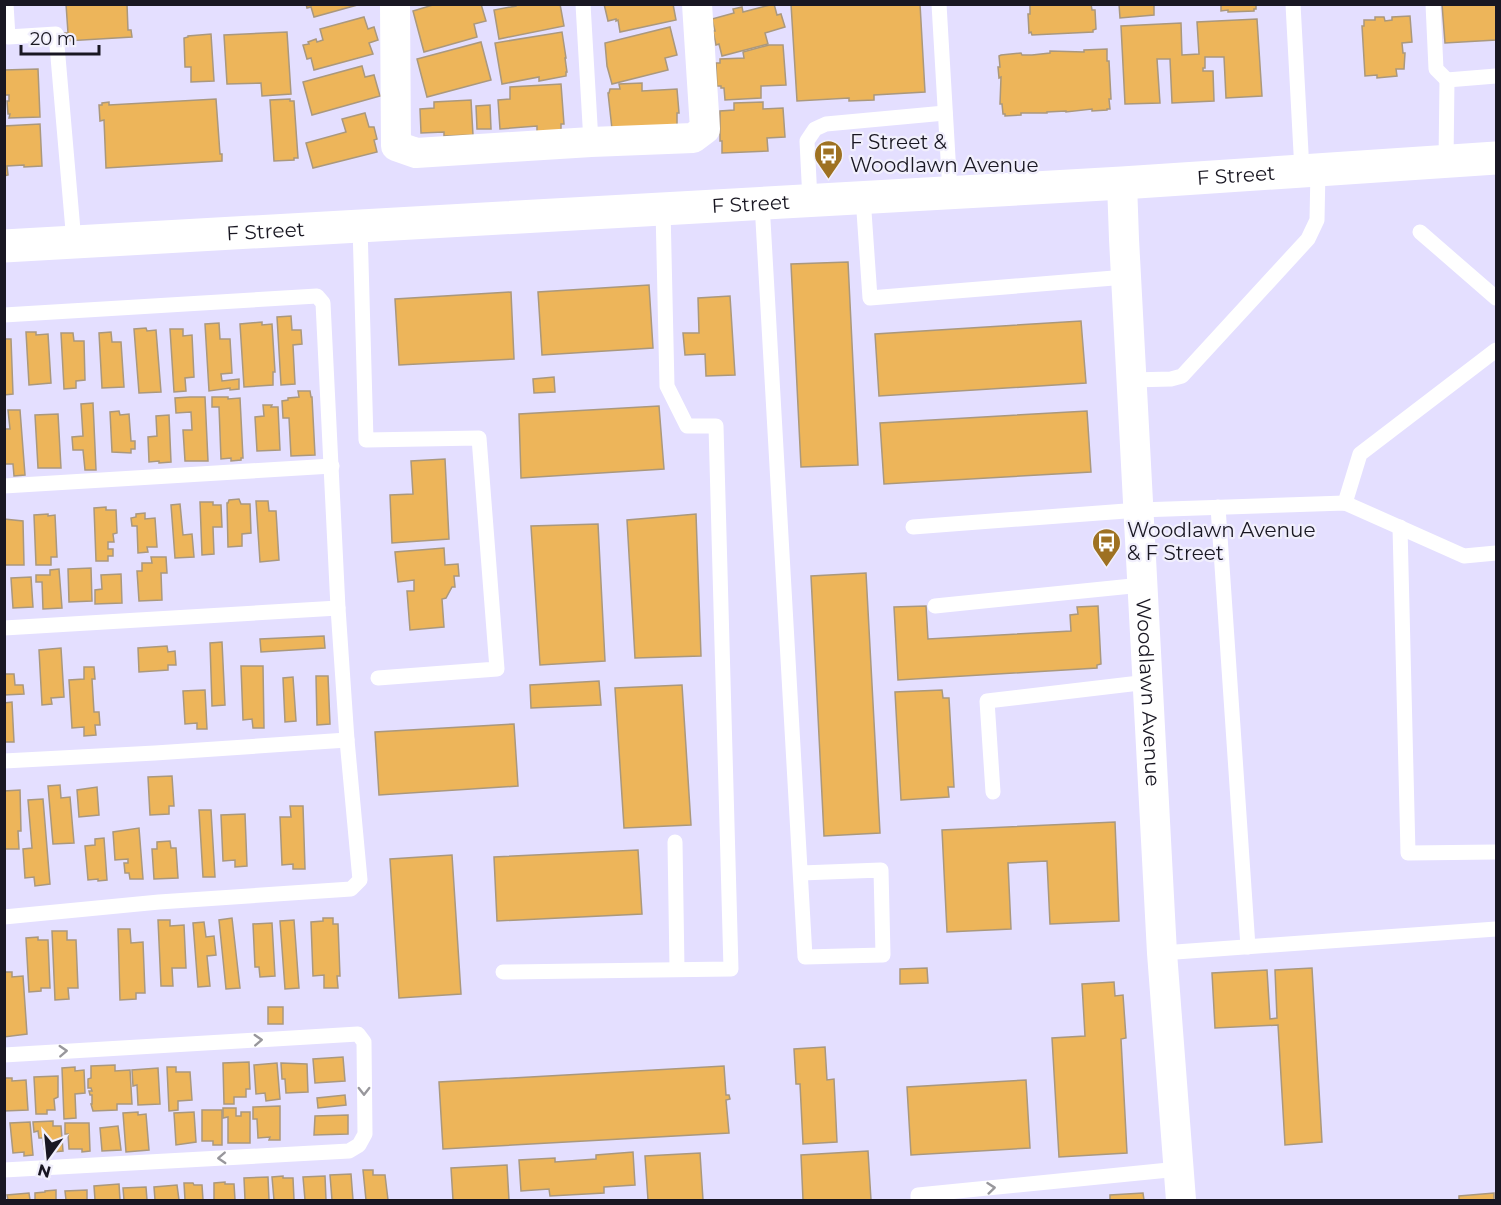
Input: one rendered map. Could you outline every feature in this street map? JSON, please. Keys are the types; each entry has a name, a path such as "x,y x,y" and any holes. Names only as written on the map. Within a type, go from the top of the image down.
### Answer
{"street":[{"path":"395,4 396,146 416,153 693,138 705,129 697,4"},
{"name":"F Street","path":"4,246 1122,183 1497,158"},
{"name":"Woodlawn Avenue","path":"1122,183 1162,953 1181,1200"}],"lane":[{"path":"6,4 8,37 56,34 74,242"},
{"path":"583,4 591,142"},
{"path":"939,4 950,192"},
{"path":"1132,380 1171,379 1182,376 1308,239 1317,220 1293,4"},
{"path":"1433,4 1436,69 1447,80 1446,162"},
{"path":"1447,80 1497,76"},
{"path":"810,200 807,141 815,129 826,124 945,114"},
{"path":"863,197 870,298 1126,277"},
{"path":"762,203 805,957 883,955 881,870 801,873"},
{"path":"502,972 731,969 716,426 687,426 667,386 663,208"},
{"path":"360,226 366,440 479,438 497,669 378,678"},
{"path":"1420,232 1497,298"},
{"path":"4,315 316,296 323,303 347,740 360,880 351,889 159,902 4,917"},
{"path":"1345,503 1360,454 1497,350"},
{"path":"4,486 332,466"},
{"path":"913,526 1139,510 1345,503 1464,556 1497,553"},
{"path":"1218,507 1248,947"},
{"path":"1400,527 1408,853 1497,852"},
{"path":"935,606 1142,585"},
{"path":"4,628 339,608"},
{"path":"993,792 987,701 1148,682"},
{"path":"4,761 347,740"},
{"path":"675,842 677,969"},
{"path":"1162,953 1496,930"},
{"path":"4,1055 358,1034 364,1042 364,1134 359,1145 349,1151 4,1170"},
{"path":"918,1200 918,1195 1179,1169"}],"building":[{"path":"66,4 127,4 128,30 131,30 132,37 66,41 65,33 68,33"},
{"path":"306,4 361,4 314,17 311,7 307,8"},
{"path":"436,4 481,4 486,21 474,24 477,37 424,52 413,11"},
{"path":"516,4 560,4 564,26 499,39 494,10 516,6"},
{"path":"604,4 673,4 676,20 620,32 618,20 608,21"},
{"path":"774,4 777,15 781,14 785,27 765,33 768,44 722,56 719,44 716,45 712,19 734,13 733,9 742,7 743,12"},
{"path":"791,4 920,4 925,92 874,95 874,100 849,101 849,98 797,101"},
{"path":"1027,4 1091,4 1092,10 1095,10 1096,29 1093,32 1032,35 1031,32 1029,33 1030,5"},
{"path":"1119,4 1154,4 1154,15 1120,18"},
{"path":"1221,4 1256,4 1256,9 1254,11 1221,11"},
{"path":"1442,4 1496,4 1496,40 1445,43"},
{"path":"1410,16 1412,42 1402,43 1403,53 1405,53 1404,69 1396,69 1397,76 1377,78 1377,75 1365,76 1362,26 1364,26 1364,20 1384,17 1385,21 1392,20 1392,17"},
{"path":"364,17 368,29 374,27 378,40 369,43 373,54 314,70 311,58 307,59 303,45 316,39 317,42 323,40 320,29"},
{"path":"1257,19 1262,96 1226,98 1224,57 1205,57 1203,71 1213,71 1214,101 1172,103 1170,59 1157,59 1160,103 1125,104 1121,26 1181,23 1182,55 1199,54 1197,22"},
{"path":"670,27 677,55 665,58 668,70 612,84 607,66 605,43"},
{"path":"287,32 291,94 262,96 261,83 227,84 224,35"},
{"path":"562,32 566,76 539,81 539,77 502,84 495,43"},
{"path":"211,34 214,81 191,82 191,67 185,67 184,38"},
{"path":"481,42 491,80 427,97 417,59"},
{"path":"769,45 783,45 786,85 761,86 761,98 725,100 724,88 717,86 716,63 720,63 720,59 744,58 743,52"},
{"path":"1107,49 1110,109 1021,113 1021,115 1005,116 1003,114 1002,104 1000,104 999,56"},
{"path":"362,66 365,77 374,75 380,96 312,115 303,82"},
{"path":"38,69 40,117 9,118 7,101 9,101 9,95 4,95 4,70"},
{"path":"642,83 642,91 677,89 679,113 677,113 677,125 612,129 608,93 610,89 620,89 619,84"},
{"path":"561,84 564,124 561,124 561,131 537,133 537,126 500,129 498,100 510,99 510,87"},
{"path":"216,99 222,161 106,168 104,120 100,121 99,105 102,103 109,102 109,105"},
{"path":"290,99 294,101 298,158 274,161 270,100"},
{"path":"471,100 473,135 444,136 444,132 421,133 420,109 434,108 434,102"},
{"path":"763,102 763,109 783,108 785,137 767,138 768,151 722,153 720,111 734,110 734,103"},
{"path":"490,105 491,129 477,129 476,106"},
{"path":"365,113 369,127 374,127 377,152 313,168 306,143 346,132 342,119"},
{"path":"40,124 42,166 7,166 8,175 4,176 4,126"},
{"path":"848,262 858,465 801,467 791,264"},
{"path":"649,285 653,348 542,355 538,292"},
{"path":"511,292 514,359 399,365 395,299"},
{"path":"730,296 735,375 706,376 705,354 685,355 683,333 699,333 698,298"},
{"path":"291,316 292,330 301,330 302,344 293,345 295,384 281,385 277,317"},
{"path":"1081,321 1086,383 879,396 875,334"},
{"path":"262,322 262,325 272,324 275,372 273,372 273,385 244,387 240,324"},
{"path":"219,323 220,339 230,339 232,373 221,374 222,381 239,379 239,389 209,391 205,324"},
{"path":"146,328 147,331 156,330 161,392 139,393 134,329"},
{"path":"170,329 183,329 183,336 192,335 194,377 185,378 186,391 174,392"},
{"path":"26,332 36,332 36,335 48,334 51,383 29,385"},
{"path":"111,332 112,342 121,342 124,387 102,388 99,333"},
{"path":"61,333 73,333 74,341 84,341 85,380 76,381 76,388 64,389"},
{"path":"4,339 11,339 13,394 4,395"},
{"path":"554,377 555,392 534,393 533,379"},
{"path":"298,391 310,391 312,397 315,455 291,456 289,418 283,418 282,401 299,397"},
{"path":"205,397 208,461 185,461 183,430 192,430 191,412 176,413 175,398"},
{"path":"212,397 240,398 243,458 241,460 221,459 219,407 212,407"},
{"path":"93,403 96,470 85,470 83,450 73,450 72,437 83,436 81,404"},
{"path":"263,405 278,407 280,450 257,451 255,417 264,416"},
{"path":"659,406 664,469 521,478 519,414"},
{"path":"8,410 20,410 25,475 14,476 13,464 4,464 4,429 10,429"},
{"path":"119,411 120,415 129,414 131,441 135,441 135,449 131,449 131,453 112,452 110,412"},
{"path":"1087,411 1091,472 884,484 880,423"},
{"path":"58,414 61,468 38,468 35,415"},
{"path":"169,415 171,462 149,462 148,437 157,436 156,416"},
{"path":"445,459 449,539 392,543 390,495 413,494 411,461"},
{"path":"239,499 241,504 250,504 251,533 242,534 242,546 228,547 227,503 229,500"},
{"path":"256,501 268,501 269,511 276,511 279,560 260,562"},
{"path":"200,502 213,502 213,505 221,505 222,527 213,527 214,554 202,555"},
{"path":"180,504 183,535 192,534 194,557 175,558 171,505"},
{"path":"106,507 106,510 116,510 117,533 113,534 114,542 108,542 108,549 113,549 113,556 108,556 108,561 96,561 94,508"},
{"path":"145,513 145,519 155,518 157,547 147,547 148,552 138,553 137,526 132,526 131,518 136,517 136,514"},
{"path":"48,514 48,516 55,515 57,557 51,557 51,565 36,565 34,515"},
{"path":"696,514 701,656 635,658 627,520"},
{"path":"4,519 23,521 24,565 4,565"},
{"path":"598,524 605,661 540,665 531,526"},
{"path":"444,548 445,565 458,564 459,576 454,576 455,587 452,587 446,598 442,599 444,627 410,630 407,591 414,591 414,580 398,582 395,552"},
{"path":"151,557 166,557 167,573 161,573 162,600 139,601 137,571 142,571 142,563 152,563"},
{"path":"91,568 92,601 69,602 68,569"},
{"path":"59,569 62,608 43,609 42,582 36,582 36,575 50,575 50,570"},
{"path":"866,573 880,833 824,836 811,576"},
{"path":"121,574 122,603 95,604 95,590 102,589 101,575"},
{"path":"31,577 33,607 13,608 11,578"},
{"path":"926,606 928,639 1071,631 1070,615 1078,614 1077,607 1098,606 1101,664 1097,665 1097,668 898,680 894,607"},
{"path":"324,636 325,648 261,652 260,639"},
{"path":"222,642 225,705 212,706 210,643"},
{"path":"167,646 168,652 175,651 176,665 168,665 168,670 139,672 138,648"},
{"path":"61,648 64,697 51,698 52,704 42,705 39,650"},
{"path":"241,666 263,666 264,728 253,728 252,719 243,720"},
{"path":"84,667 94,667 95,679 92,679 94,712 99,712 100,725 95,725 96,735 84,736 84,727 72,728 69,680 84,679"},
{"path":"4,674 14,674 15,685 23,685 24,694 4,695"},
{"path":"316,676 328,676 330,724 317,725"},
{"path":"293,677 296,721 285,722 283,678"},
{"path":"599,681 601,705 531,708 530,685"},
{"path":"682,685 691,825 624,828 615,688"},
{"path":"205,690 207,729 197,729 197,723 185,724 183,691"},
{"path":"942,690 943,698 949,698 954,787 948,787 949,797 901,800 895,692"},
{"path":"12,702 14,742 4,742 4,703"},
{"path":"514,724 518,786 379,795 375,732"},
{"path":"172,776 174,806 169,806 169,814 150,815 148,777"},
{"path":"60,785 61,798 70,797 74,843 53,844 48,786"},
{"path":"97,787 99,815 79,817 77,790"},
{"path":"20,790 19,849 4,849 4,791"},
{"path":"43,799 50,884 35,886 34,877 25,878 23,849 32,848 28,800"},
{"path":"290,806 303,806 305,869 293,869 293,864 282,865 280,817 291,817"},
{"path":"199,810 211,810 215,877 203,877"},
{"path":"245,814 247,866 235,867 235,860 223,861 221,815"},
{"path":"1115,822 1119,921 1050,924 1047,861 1008,863 1011,929 947,932 942,830"},
{"path":"139,828 143,879 130,879 129,873 125,873 124,863 128,863 128,859 115,860 113,832"},
{"path":"104,838 107,880 88,880 85,846 95,845 95,839"},
{"path":"170,841 171,848 176,848 178,878 154,879 152,849 157,849 157,842"},
{"path":"638,850 642,914 497,921 494,857"},
{"path":"452,855 461,994 399,998 390,859"},
{"path":"232,918 240,988 226,989 219,920"},
{"path":"323,918 333,918 333,924 338,924 340,976 337,976 338,988 324,988 324,975 313,976 311,922 323,921"},
{"path":"158,920 170,920 170,926 184,925 186,968 172,968 173,986 161,986"},
{"path":"294,920 299,988 285,989 280,921"},
{"path":"204,922 206,937 214,936 216,955 207,956 210,986 198,987 193,923"},
{"path":"272,923 275,976 260,977 259,967 255,967 253,924"},
{"path":"118,929 130,929 131,943 143,942 145,993 136,993 136,999 120,1000"},
{"path":"52,931 67,931 67,940 76,940 78,988 68,988 69,999 55,1000"},
{"path":"38,937 38,940 48,940 50,988 29,992 26,938"},
{"path":"927,968 928,983 900,984 900,969"},
{"path":"1312,968 1322,1142 1285,1145 1278,1025 1215,1028 1212,973 1267,970 1270,1019 1277,1018 1275,970"},
{"path":"4,972 12,972 12,977 23,976 27,1034 4,1037"},
{"path":"1114,982 1115,996 1123,995 1126,1038 1121,1039 1127,1153 1059,1157 1052,1038 1085,1036 1082,984"},
{"path":"268,1007 283,1007 283,1024 268,1024"},
{"path":"825,1047 827,1080 834,1079 837,1142 803,1144 800,1084 796,1084 794,1049"},
{"path":"343,1057 345,1081 315,1083 313,1059"},
{"path":"249,1062 250,1089 246,1089 246,1097 234,1097 234,1104 224,1104 223,1063"},
{"path":"277,1063 280,1099 266,1101 265,1093 256,1094 254,1065"},
{"path":"281,1063 307,1064 308,1092 286,1093"},
{"path":"115,1065 115,1071 130,1070 132,1104 117,1104 117,1110 93,1111 92,1095 89,1091 92,1091 88,1088 91,1066"},
{"path":"724,1066 726,1095 729,1095 730,1099 726,1100 729,1133 443,1149 439,1082"},
{"path":"75,1067 75,1071 84,1070 85,1093 75,1094 76,1118 64,1119 62,1068"},
{"path":"167,1067 176,1067 176,1072 190,1072 192,1100 178,1101 178,1110 169,1111"},
{"path":"158,1068 160,1104 138,1105 137,1085 133,1086 132,1070"},
{"path":"58,1076 58,1097 54,1099 55,1110 47,1110 47,1114 36,1114 34,1077"},
{"path":"4,1078 12,1078 12,1081 26,1080 28,1110 4,1111"},
{"path":"1026,1080 1030,1148 911,1155 907,1087"},
{"path":"345,1095 346,1105 318,1108 317,1098"},
{"path":"280,1106 280,1140 269,1140 270,1137 258,1138 257,1119 253,1119 253,1107"},
{"path":"223,1108 236,1108 236,1116 241,1116 241,1112 250,1112 250,1143 228,1143 228,1117 223,1118"},
{"path":"202,1110 222,1110 222,1145 213,1145 213,1141 202,1141"},
{"path":"138,1112 138,1115 146,1114 149,1150 126,1152 123,1113"},
{"path":"194,1112 196,1142 176,1145 174,1113"},
{"path":"348,1115 348,1134 314,1135 315,1116"},
{"path":"53,1121 53,1126 61,1126 63,1151 53,1152 53,1148 44,1149 43,1138 39,1138 38,1131 34,1132 33,1122"},
{"path":"30,1122 33,1155 24,1156 24,1152 13,1153 10,1123"},
{"path":"65,1123 89,1123 90,1151 69,1149"},
{"path":"118,1126 121,1150 102,1151 100,1128"},
{"path":"868,1151 871,1200 803,1200 801,1155"},
{"path":"633,1152 635,1185 604,1187 604,1193 550,1196 549,1189 521,1191 519,1160 555,1158 555,1162 596,1159 596,1155"},
{"path":"700,1153 703,1200 648,1200 645,1156"},
{"path":"507,1165 509,1200 453,1200 451,1168"},
{"path":"363,1170 373,1170 373,1175 385,1175 388,1200 366,1200"},
{"path":"351,1174 353,1200 332,1200 330,1175"},
{"path":"283,1176 283,1178 293,1178 294,1200 274,1200 272,1177"},
{"path":"325,1176 326,1200 305,1200 303,1177"},
{"path":"268,1177 269,1200 245,1200 244,1178"},
{"path":"225,1182 225,1184 234,1184 235,1200 214,1200 214,1183"},
{"path":"184,1183 202,1185 203,1200 185,1200"},
{"path":"119,1184 120,1200 95,1200 94,1186"},
{"path":"177,1185 179,1200 155,1200 154,1187"},
{"path":"146,1187 147,1200 124,1200 123,1188"},
{"path":"56,1190 56,1200 35,1200 35,1193"},
{"path":"87,1190 87,1200 66,1200 65,1191"},
{"path":"29,1193 30,1200 8,1200 7,1195"},
{"path":"1143,1193 1144,1200 1110,1200 1110,1195"},
{"path":"1494,1193 1494,1200 1459,1200 1459,1196"}],"place":[{"name":"F Street & Woodlawn Avenue","path":"829,180"},
{"name":"Woodlawn Avenue & F Street","path":"1106,568"}]}
